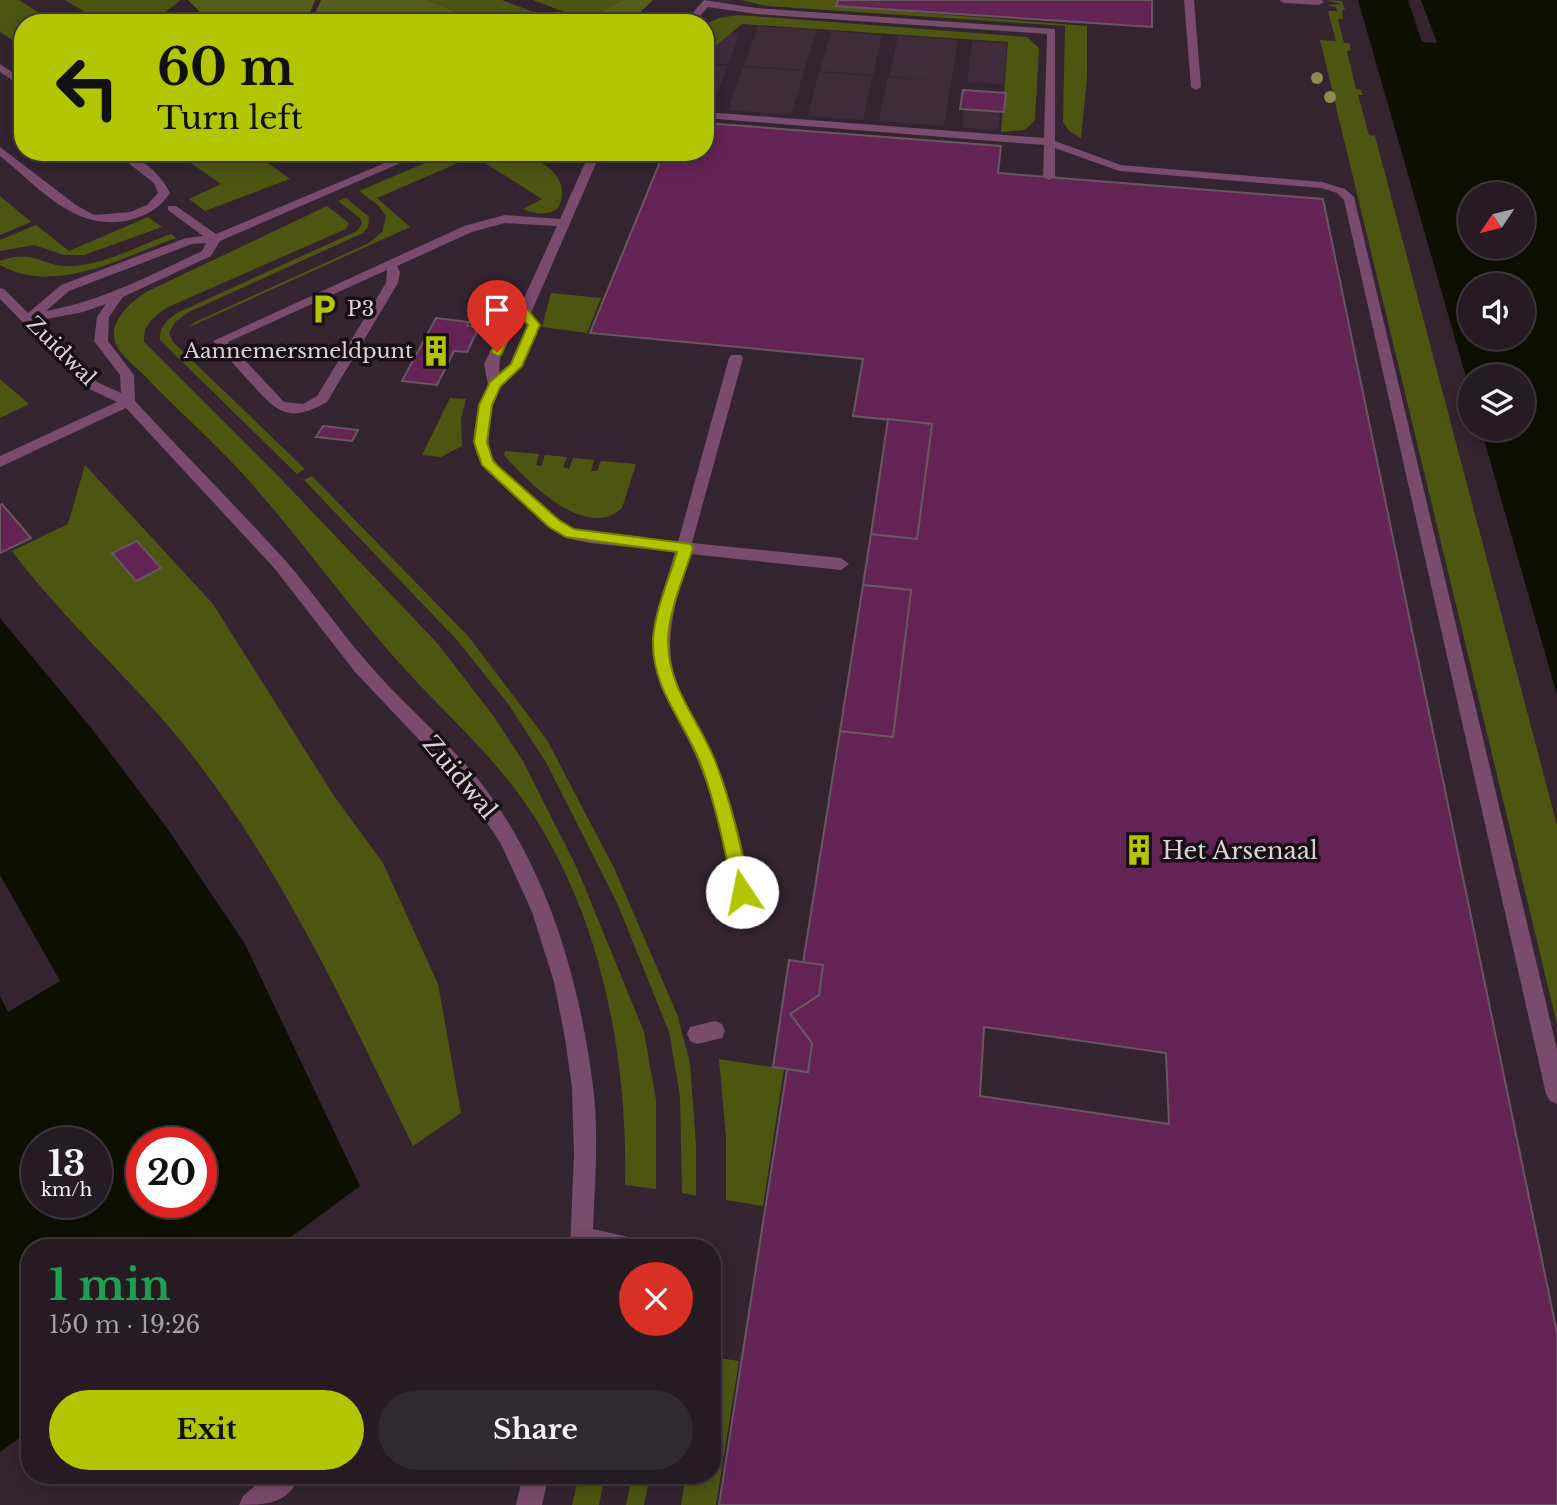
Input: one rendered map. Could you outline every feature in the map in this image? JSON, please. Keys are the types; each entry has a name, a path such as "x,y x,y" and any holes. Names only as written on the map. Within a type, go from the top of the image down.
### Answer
{"street":[{"path":"1189,0 1196,87"},
{"path":"1284,0 1319,2"},
{"path":"708,2 756,11 1052,31 1049,177"},
{"path":"714,116 1049,142 1119,168 1322,185 1341,191 1350,199 1557,1094"},
{"path":"0,150 14,161"},
{"path":"14,161 82,214 102,219 115,219 141,212 152,206 164,193 159,181 131,161"},
{"path":"29,318 65,288 190,241 215,239 401,161"},
{"path":"495,385 491,364 510,323 524,313 591,161"},
{"path":"172,208 215,239"},
{"path":"389,263 394,271 392,283 323,399 315,404 296,409 280,406 220,341 389,263 485,223 505,219 565,223"},
{"path":"29,318 83,308 120,294 207,253 215,239"},
{"name":"Zuidwal","path":"0,292 29,318 92,385 128,402 279,565 361,667 467,779 508,839 542,912 564,982 575,1038 583,1088 586,1156 581,1239"},
{"name":"Zuidwal","path":"120,294 103,317 101,341 127,375 128,402"},
{"path":"524,313 534,325 516,366 495,385 486,405 481,432 483,453 494,470 554,524 571,534 590,538 841,564"},
{"path":"736,358 686,548 665,615 661,639 662,663 668,687 706,759 721,800 742,892"},
{"path":"0,462 128,402"},
{"path":"252,1505 277,1484"},
{"path":"529,1505 534,1484"}],"shaded area":[{"path":"1358,0 1557,0 1557,695 1484,441 1535,441 1535,364 1462,364 1458,350 1535,350 1535,273 1458,273 1458,349"},
{"path":"758,26 817,30 804,70 744,66"},
{"path":"831,31 882,35 873,75 820,71"},
{"path":"732,32 740,33 728,64 714,63 714,47"},
{"path":"898,36 958,40 944,126 879,121 888,77 942,81 889,76"},
{"path":"972,41 1007,43 1004,84 967,82"},
{"path":"714,65 728,66 714,101"},
{"path":"743,67 804,71 791,115 728,110"},
{"path":"819,72 872,76 863,120 808,116"},
{"path":"964,109 1000,112 998,130 962,128"},
{"path":"0,618 92,729 167,828 245,944 360,1186 288,1239 21,1239 21,1437 0,1452"}],"green space":[{"path":"0,0 19,0 41,14 14,14 14,41 0,32"},
{"path":"65,0 180,0 162,14 88,14"},
{"path":"188,0 315,0 310,14 202,14"},
{"path":"321,0 427,0 462,14 315,14"},
{"path":"427,0 502,0 539,14 462,14"},
{"path":"533,0 623,0 596,14 569,14"},
{"path":"623,0 653,0 638,14 596,14"},
{"path":"741,0 838,0 837,6 1087,26 1087,78 1081,138 1069,131 1063,122 1065,26 767,6"},
{"path":"1326,0 1342,1 1345,10 1342,10 1343,19 1338,19 1344,43 1349,43 1351,50 1347,51 1356,89 1361,90 1363,95 1358,95 1369,135 1375,136 1557,825 1557,1024 1320,40 1336,41 1328,11 1337,11 1336,7 1327,5 1342,4"},
{"path":"738,15 1027,37 1039,48 1035,120 1025,130 1001,132 1008,42 742,24 714,47 714,20"},
{"path":"188,161 265,161 290,179 205,211 189,199 221,184"},
{"path":"430,161 462,161 377,198 410,227 189,327 369,243 382,232 386,216 378,205 359,191"},
{"path":"482,161 540,162 557,177 561,186 562,196 558,208 541,213 523,209 542,199"},
{"path":"0,196 31,222 0,235"},
{"path":"346,198 369,217 368,227 363,233 189,312 175,322 169,333 173,342 305,469 297,474 160,340 160,335 165,323 179,312 357,231 362,224 360,218 338,201"},
{"path":"327,206 349,223 346,229 168,307 150,321 144,342 282,480 438,644 492,714 523,761 577,868 644,1032 656,1100 656,1189 625,1185 621,1083 603,980 588,930 569,882 546,836 504,775 394,657 261,494 125,357 116,344 114,336 117,321 127,307 146,292"},
{"path":"148,217 162,227 84,255 64,255 34,245 0,251 0,240 36,225 69,251"},
{"path":"171,234 176,238 112,263 66,275 43,277 21,274 0,265 0,261 31,257 62,266 85,265"},
{"path":"551,293 601,298 587,333 542,327"},
{"path":"0,379 29,404 0,418"},
{"path":"450,398 466,399 461,419 462,446 441,457 422,455"},
{"path":"505,451 539,454 536,465 541,466 545,455 567,457 563,467 569,469 573,458 594,460 591,471 597,471 601,461 636,464 622,508 608,517 592,518 575,513 542,492 504,455"},
{"path":"85,465 213,604 334,796 383,863 438,984 461,1113 413,1146 311,942 254,843 188,750 54,602 12,551 68,524"},
{"path":"312,476 468,636 547,740 614,868 677,1014 690,1063 696,1145 696,1196 682,1193 680,1096 669,1032 618,905 547,764 509,705 457,640 304,480"},
{"path":"719,1059 784,1069 763,1206 726,1200 726,1137"},
{"path":"721,1358 739,1361 721,1474"},
{"path":"577,1484 603,1484 599,1505 572,1505"},
{"path":"630,1484 648,1484 644,1505 626,1505"},
{"path":"684,1484 719,1484 716,1505 681,1505"}],"pier":[{"path":"1408,0 1421,0 1437,43 1422,42"},
{"path":"0,875 60,981 8,1012 0,996"}],"building":[{"path":"838,0 1152,0 1152,27 836,6"},
{"path":"963,90 1006,93 1004,112 960,109"},
{"name":"Het Arsenaal","path":"714,124 1001,146 998,173 1323,199 1557,1333 1557,1505 719,1505 787,1069 808,1072 812,1043 790,1014 819,995 823,965 803,963 840,731 893,737 911,590 863,585 871,534 917,539 932,424 853,416 863,359 590,333 660,161 714,161","holes":["984,1027 1166,1053 1169,1124 980,1096"]},
{"name":"Aannemersmeldpunt","path":"436,318 469,322 467,326 479,327 467,352 454,351 437,385 402,381"},
{"path":"888,419 932,424 917,539 871,534"},
{"path":"323,426 358,430 352,441 316,437"},
{"path":"2,504 31,538 0,553 0,505"},
{"path":"137,541 161,568 136,581 112,553"},
{"path":"863,585 911,590 893,737 840,731"},
{"path":"789,960 823,965 819,995 790,1014 812,1043 808,1072 773,1067"}],"place":[{"name":"P3","path":"324,309"},
{"name":"Aannemersmeldpunt","path":"436,351"},
{"name":"Het Arsenaal","path":"1139,850"}],"route":[{"path":"497,352 510,323 524,313 534,325 533,328 516,366 495,385 486,405 480,442 487,462 494,470 554,524 571,534 686,548 665,615 661,639 662,663 668,687 689,721 721,800 742,892"}]}
